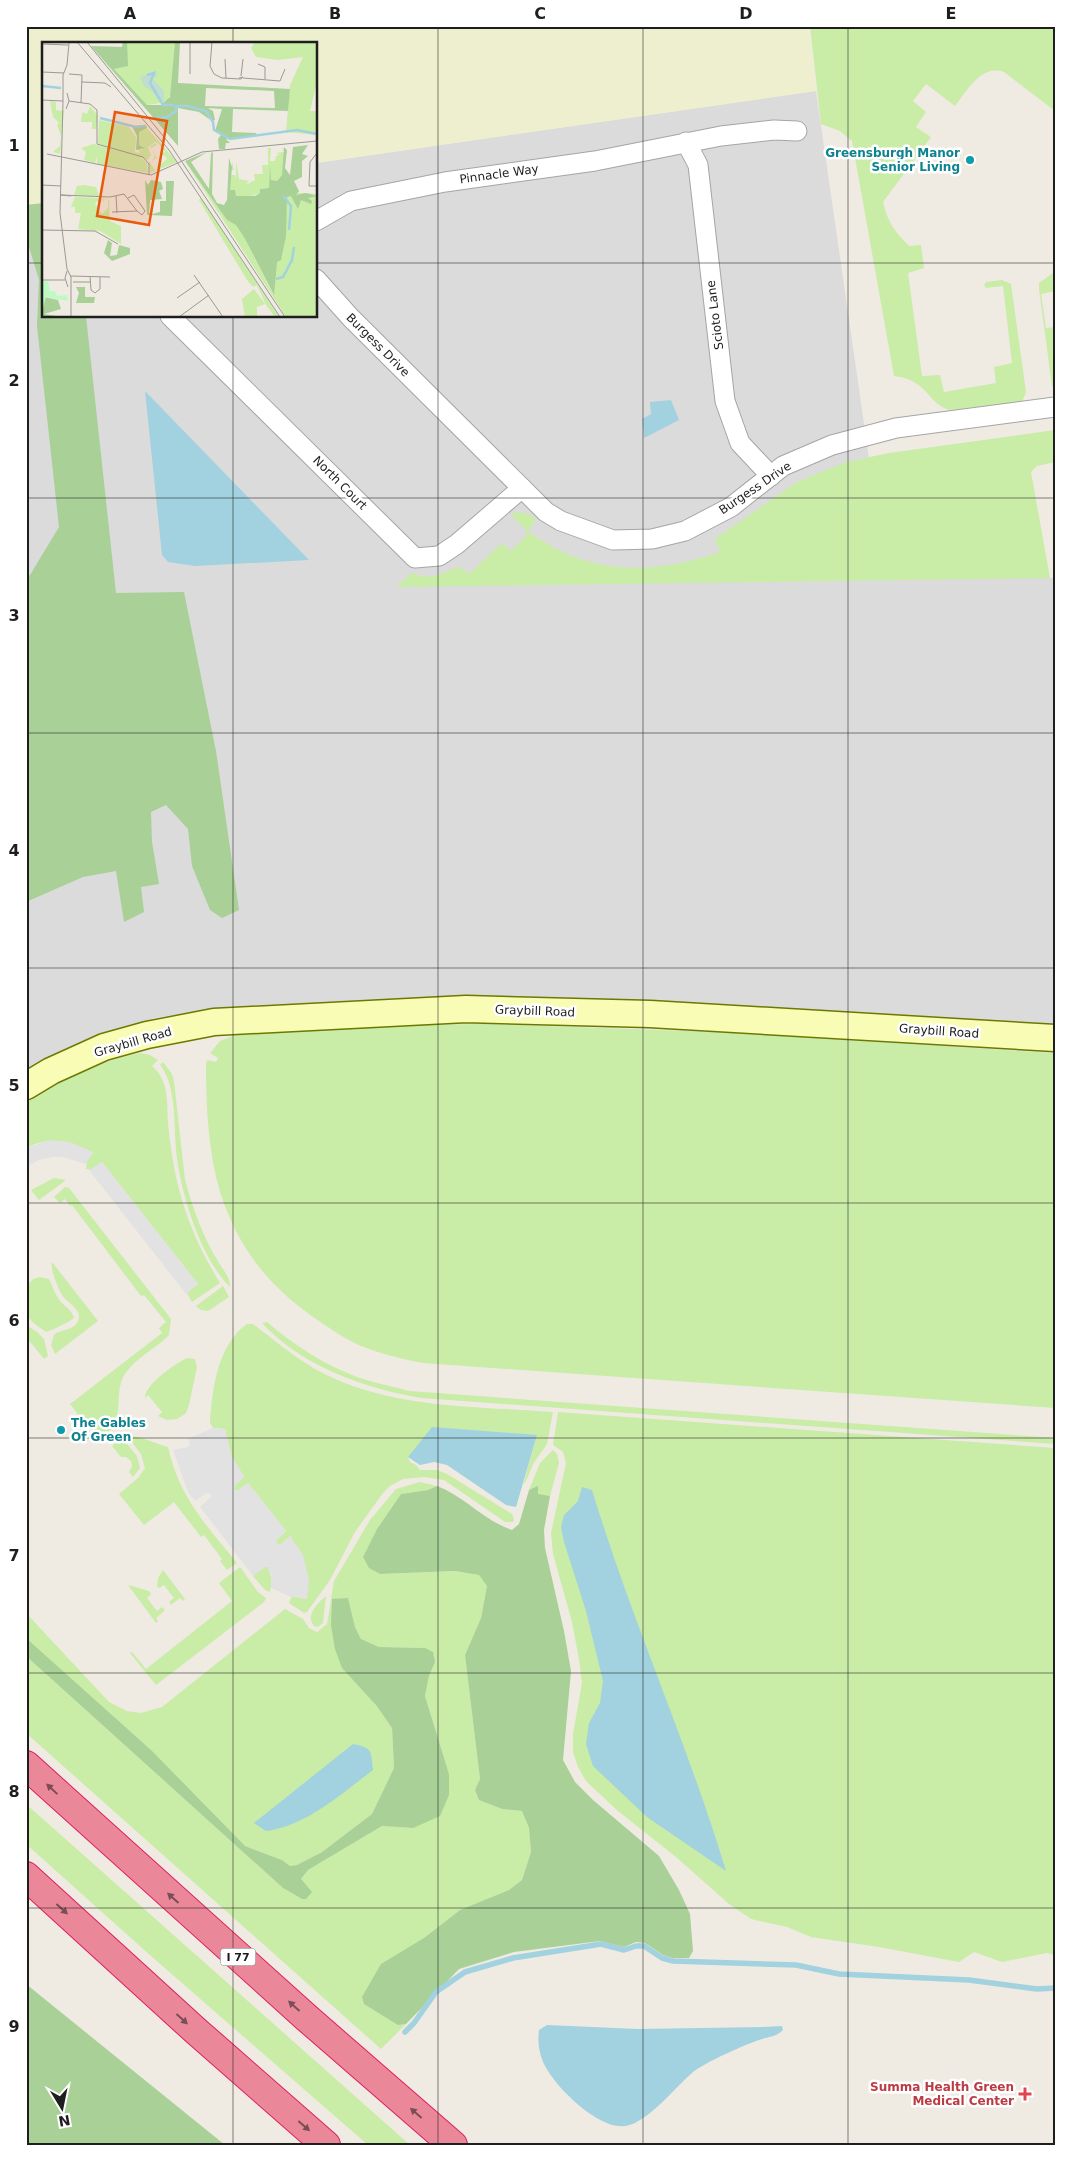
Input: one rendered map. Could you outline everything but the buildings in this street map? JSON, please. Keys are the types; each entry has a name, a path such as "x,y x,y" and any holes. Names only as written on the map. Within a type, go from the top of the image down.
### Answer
{"highway":[{"name":"I 77","path":"26,1765 308,2019 453,2145"},
{"path":"26,1876 189,2025 326,2145"}],"street":[{"name":"Pinnacle Way","path":"318,220 351,201 445,182 595,161 686,142 774,130 797,131"},
{"name":"Scioto Lane","path":"686,142 698,165 726,401 740,443 771,476"},
{"name":"Burgess Drive","path":"318,281 351,318 546,512 561,521 613,540 652,539 685,531 731,507 784,466 832,445 896,428 1055,407"},
{"name":"North Court","path":"172,318 415,558 439,556 457,544 522,488"},
{"name":"Graybill Road","path":"26,1086 51,1071 104,1047 147,1035 214,1022 466,1008 650,1014 1055,1038"}],"shaded area":[{"path":"816,91 886,576 1055,578 1055,1031 470,998 234,1006 154,1018 40,1064 26,1072 26,205 42,203 42,318 318,318 318,163"},
{"path":"50,1140 70,1142 93,1152 86,1164 63,1157 53,1157 39,1160 26,1167 26,1148"},
{"path":"102,1162 198,1284 187,1295 89,1170"},
{"path":"213,1428 225,1429 231,1455 244,1477 235,1485 234,1489 237,1491 248,1483 286,1531 277,1539 277,1544 281,1544 290,1536 303,1555 309,1580 307,1599 291,1597 271,1588 271,1575 267,1566 253,1576 200,1507 210,1498 211,1494 207,1493 195,1501 188,1492 173,1450 188,1447 190,1444 188,1439"}],"green space":[{"path":"26,26 809,26 816,91 318,163 318,42 42,42 42,203 26,205"},
{"path":"810,26 1055,26 1055,111 1004,72 988,72 982,75 975,80 955,106 926,84 913,101 926,112 916,127 931,137 883,202 889,221 900,236 909,246 921,245 924,268 908,273 922,376 940,375 944,392 996,383 994,367 1012,363 1003,286 986,288 984,285 986,282 1002,280 1011,284 1026,392 1022,402 950,410 936,403 914,382 906,378 894,376 852,141 840,131 821,124"},
{"path":"42,203 42,318 86,318 116,593 184,592 216,751 239,910 222,918 210,910 192,866 188,829 166,805 151,812 152,842 159,884 141,887 144,912 124,922 116,871 83,877 26,902 26,576 30,575 59,527 37,326 39,280 29,247 26,246 26,205"},
{"path":"1053,273 1055,291 1041,294 1046,328 1055,327 1055,389 1052,386 1039,289 1039,283"},
{"path":"1055,430 1055,462 1037,466 1031,472 1050,578 396,587 412,573 427,577 460,567 469,574 502,543 511,551 526,536 527,531 510,514 524,513 536,518 528,532 566,554 609,566 627,568 665,566 720,552 715,539 797,482 846,462 889,453"},
{"path":"488,1024 718,1032 1055,1053 1055,1408 423,1363 361,1346 324,1324 285,1295 258,1266 236,1232 228,1213 216,1176 208,1128 206,1064 207,1060 216,1062 218,1058 210,1053 220,1041 241,1033 374,1025"},
{"path":"140,1053 150,1055 158,1060 152,1066 162,1078 166,1092 168,1123 178,1187 199,1244 220,1283 192,1302 187,1293 198,1284 102,1162 93,1170 86,1169 87,1160 93,1153 68,1143 52,1141 35,1144 26,1148 26,1100 81,1072 125,1056"},
{"path":"163,1062 172,1074 174,1081 185,1180 188,1191 203,1233 228,1277 230,1287 210,1260 188,1208 177,1158 174,1109 170,1085 160,1065"},
{"path":"54,1178 66,1180 39,1200 31,1190"},
{"path":"65,1187 69,1188 171,1319 169,1335 137,1361 126,1373 120,1388 116,1420 108,1432 100,1436 91,1424 87,1426 70,1404 162,1333 159,1328 166,1322 144,1295 141,1296 72,1205 70,1206 65,1199 60,1203 54,1197"},
{"path":"52,1262 98,1321 55,1354 51,1345 54,1335 75,1326 79,1314 60,1292 53,1274"},
{"path":"40,1277 49,1279 57,1297 74,1318 46,1332 29,1318 26,1310 26,1287 33,1279"},
{"path":"223,1286 229,1297 208,1311 201,1310 196,1306"},
{"path":"267,1322 298,1346 344,1372 409,1391 1055,1438 1055,1444 421,1398 399,1394 356,1381 315,1363 296,1352 262,1323"},
{"path":"247,1324 253,1324 315,1369 371,1392 431,1403 553,1412 547,1444 533,1464 523,1485 537,1435 408,1457 410,1462 420,1470 437,1470 447,1474 512,1514 513,1522 505,1522 444,1480 424,1477 403,1479 390,1486 383,1493 355,1532 330,1580 307,1612 304,1613 289,1603 292,1596 306,1599 291,1536 281,1544 277,1544 277,1539 286,1531 248,1483 237,1491 234,1489 235,1485 244,1477 231,1455 225,1429 213,1428 210,1423 218,1368 229,1343"},
{"path":"26,1325 44,1339 48,1356 44,1359 26,1337"},
{"path":"187,1358 195,1359 197,1367 189,1405 186,1413 177,1419 167,1420 158,1416 162,1412 148,1395 145,1398 146,1393 162,1375"},
{"path":"558,1412 1055,1448 1055,1955 1047,1953 1002,1962 974,1952 959,1962 811,1937 787,1927 751,1919 729,1904 676,1857 618,1811 586,1781 578,1767 573,1752 573,1734 582,1683 579,1659 572,1622 553,1554 551,1533 566,1463 563,1452 553,1445"},
{"path":"127,1436 142,1438 168,1447 173,1465 186,1496 204,1523 237,1563 227,1570 220,1561 222,1559 204,1535 201,1537 174,1502 144,1525 119,1494 138,1478 145,1468 141,1454"},
{"path":"122,1438 137,1456 140,1468 133,1477 129,1472 132,1466 131,1461 126,1457 121,1457 112,1446"},
{"path":"553,1450 557,1454 559,1463 550,1496 538,1495 529,1490 540,1463"},
{"path":"420,1482 437,1486 428,1490 401,1494 377,1529 363,1557 380,1574 455,1571 479,1575 487,1586 481,1618 465,1655 480,1779 475,1790 479,1800 502,1809 522,1811 529,1828 531,1852 522,1880 509,1890 460,1910 424,1938 398,2025 406,2024 381,2049 26,1733 26,1656 283,1888 302,1899 301,1879 308,1870 382,1826 413,1828 449,1774 425,1696 429,1676 435,1662 425,1648 379,1647 361,1639 355,1627 348,1598 332,1600 376,1705 392,1728 394,1768 372,1814 322,1852 297,1865 290,1866 282,1860 245,1846 26,1638 26,1613 109,1702 127,1711 141,1713 162,1707 285,1609 303,1619 309,1628 317,1632 327,1624 334,1581 370,1520 396,1489"},
{"path":"437,1486 447,1490 502,1526 512,1530 519,1524 529,1490 538,1486 538,1494 550,1496 544,1530 545,1548 571,1671 563,1760 575,1782 593,1800 659,1856 679,1890 690,1914 693,1951 689,1958 673,1958 663,1955 645,1943 636,1942 624,1947 600,1941 514,1952 459,1969 406,2024 398,2025 364,2004 362,1997 381,1964 424,1938 460,1910 509,1890 522,1880 531,1852 529,1828 522,1811 502,1809 479,1800 475,1790 480,1779 465,1655 481,1618 487,1586 479,1575 455,1571 380,1574 369,1568 363,1557 377,1529 401,1494 428,1490"},
{"path":"240,1567 258,1592 266,1598 264,1602 156,1685 130,1653 132,1652 146,1669 232,1601 219,1583"},
{"path":"263,1567 268,1567 272,1581 270,1592 265,1590 253,1576"},
{"path":"163,1570 185,1599 183,1601 180,1598 171,1605 169,1602 174,1598 164,1585 159,1588 157,1586 158,1578"},
{"path":"128,1585 149,1591 151,1594 147,1598 157,1611 162,1607 165,1610 156,1618 158,1621 156,1623"},
{"path":"326,1596 323,1623 318,1627 314,1626 311,1614"},
{"path":"348,1598 355,1627 361,1639 379,1647 425,1648 433,1652 435,1662 429,1676 425,1696 449,1774 449,1795 440,1816 413,1828 382,1826 308,1870 301,1879 312,1892 306,1899 302,1899 283,1888 26,1656 26,1638 152,1751 245,1846 282,1860 290,1866 297,1865 322,1852 372,1814 394,1768 392,1728 376,1705 342,1668 335,1649 331,1625 332,1599"},
{"path":"26,1804 410,2145 368,2145 151,1956 26,1844"},
{"path":"26,1984 225,2145 26,2145"}],"water":[{"path":"145,391 309,560 195,566 168,562 162,555"},
{"path":"671,400 679,420 644,438 642,419 651,414 650,402"},
{"path":"432,1427 537,1435 516,1507 506,1505 447,1465 434,1462 420,1465 408,1457"},
{"path":"582,1487 592,1490 624,1586 711,1823 726,1871 647,1817 593,1766 586,1744 589,1723 600,1703 603,1681 586,1611 561,1527 564,1515 578,1501"},
{"path":"353,1744 370,1751 373,1770 323,1808 295,1823 266,1831 254,1823"},
{"path":"547,2025 638,2029 782,2026 783,2030 734,2050 698,2068 643,2118 625,2126 615,2126 593,2116 582,2108 562,2089 548,2071 541,2056 538,2035 539,2030"}],"waterway":[{"path":"405,2032 414,2023 436,1992 465,1972 513,1958 601,1944 624,1950 636,1946 644,1946 662,1958 673,1961 796,1965 839,1974 969,1980 1037,1989 1055,1988"}],"place":[{"name":"Greensburgh Manor Senior Living","path":"970,160"},
{"name":"The Gables Of Green","path":"61,1430"},
{"name":"Summa Health Green Medical Center","path":"1025,2094"}]}
